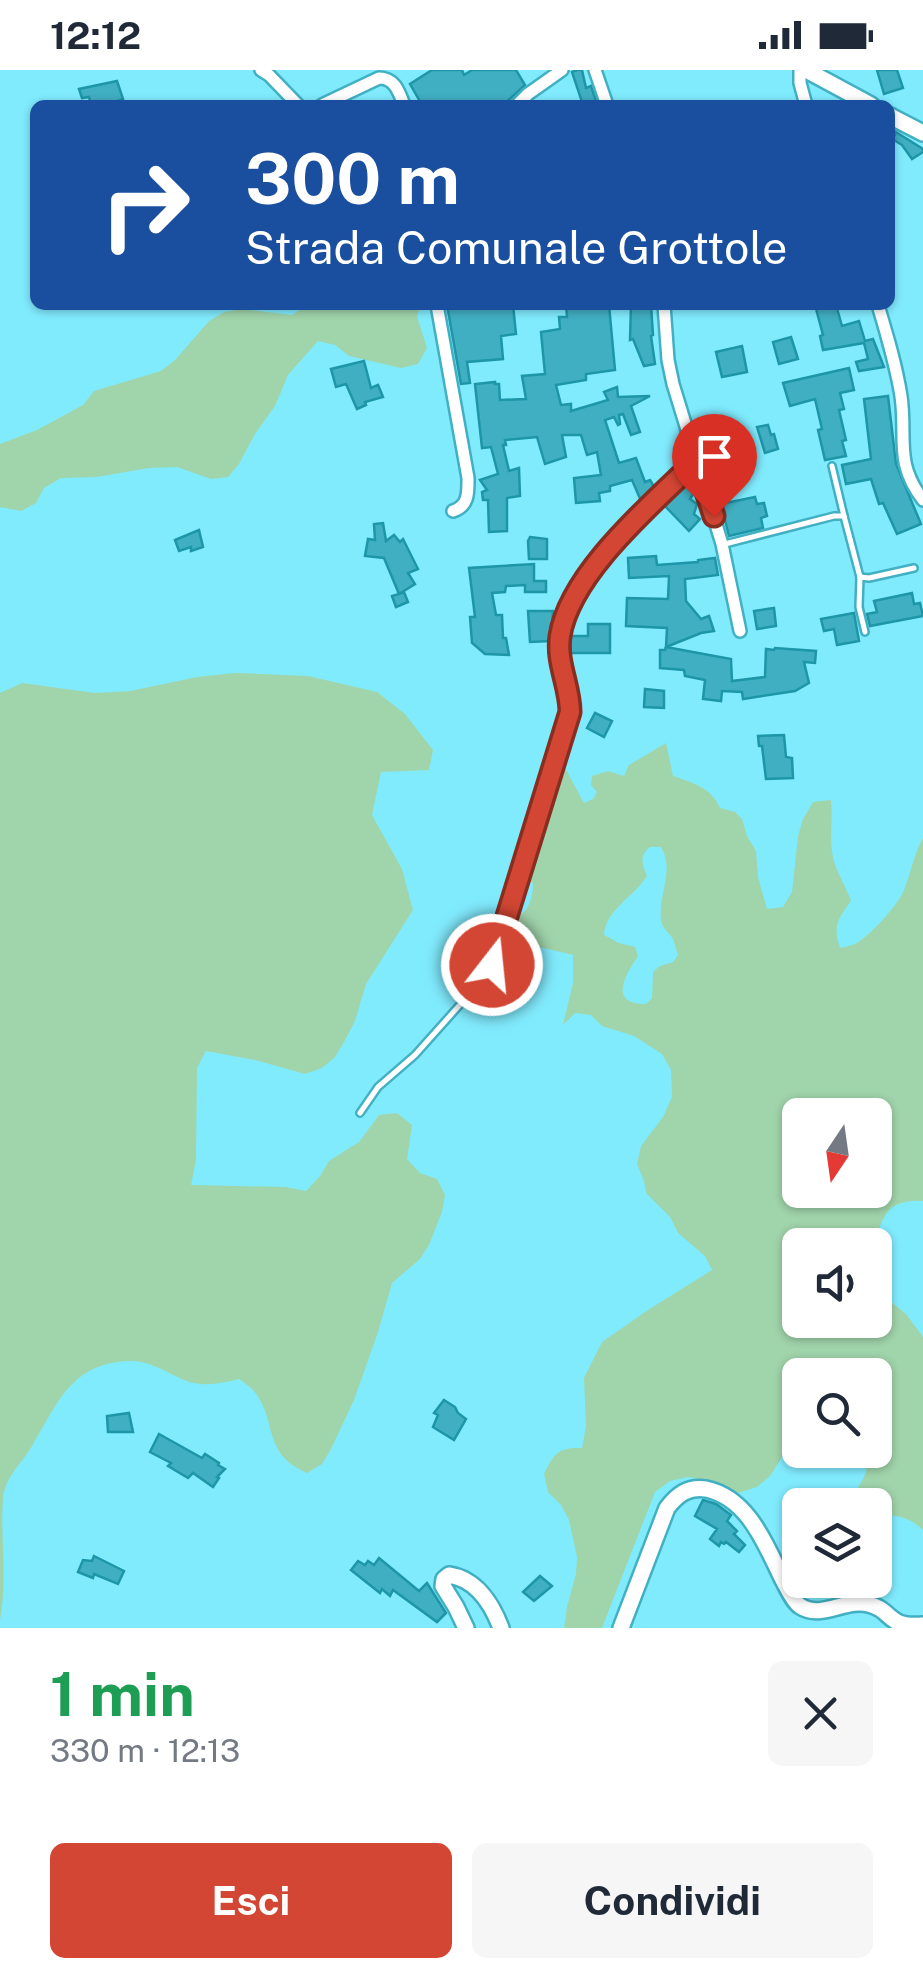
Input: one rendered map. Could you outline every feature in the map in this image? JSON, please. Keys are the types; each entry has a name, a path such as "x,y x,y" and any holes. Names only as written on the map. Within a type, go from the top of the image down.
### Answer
{"street":[{"path":"260,70 293,100"},
{"path":"523,100 562,70"},
{"path":"595,70 606,100"},
{"path":"805,100 800,83 803,70 861,100"},
{"path":"333,100 379,78 390,81 401,100"},
{"path":"895,119 923,134"},
{"path":"438,310 468,478 466,502 453,511"},
{"path":"664,310 673,384 722,544 740,631"},
{"path":"879,310 902,400 905,470 923,500"},
{"path":"502,928 570,712 559,652 563,623 590,571 696,461"},
{"path":"621,1628 668,1508 678,1494 696,1488 725,1497 744,1511 799,1605 813,1611 865,1602 900,1624 923,1625"},
{"path":"466,1628 442,1586 449,1574 464,1577 486,1598 501,1628"}],"lane":[{"path":"832,466 860,577 859,606 865,632"},
{"path":"722,544 844,516"},
{"path":"860,577 914,568"},
{"path":"360,1113 378,1087 415,1055 490,971 502,928"}],"green space":[{"path":"250,310 292,315 300,310 419,310 417,316 427,348 418,364 401,368 349,356 335,345 318,341 288,375 275,406 228,477 211,479 177,467 61,478 44,488 36,503 21,511 0,507 0,444 37,430 83,405 94,391 161,371 209,321 224,312"},
{"path":"235,673 308,676 377,692 405,714 433,750 429,770 381,772 372,815 402,869 413,910 366,984 344,1042 322,1068 305,1074 206,1051 197,1068 196,1160 191,1185 306,1191 329,1161 359,1142 379,1115 397,1113 412,1125 407,1159 420,1173 437,1179 445,1195 442,1212 420,1259 392,1283 354,1400 322,1464 307,1473 282,1456 260,1400 239,1379 192,1383 149,1364 129,1361 93,1369 68,1388 5,1490 0,1620 0,693 22,683 95,693 130,691"},
{"path":"666,743 673,776 701,787 720,808 735,812 742,819 756,851 767,909 783,907 792,892 803,819 813,802 831,800 833,857 851,901 838,923 840,948 861,940 896,903 923,838 923,1201 892,1208 892,1098 782,1098 782,1208 892,1208 880,1228 782,1228 782,1338 892,1338 892,1303 923,1337 923,1530 892,1516 892,1488 858,1488 867,1468 892,1468 892,1358 782,1358 782,1457 770,1476 757,1487 738,1493 688,1477 670,1481 655,1492 602,1628 564,1628 577,1557 569,1520 548,1492 544,1474 558,1453 582,1448 586,1426 584,1378 602,1342 712,1270 705,1256 678,1233 670,1217 646,1193 637,1164 641,1146 663,1117 672,1097 671,1070 662,1054 634,1036 602,1026 591,1015 575,1013 563,1025 573,983 573,955 502,938 504,933 511,932 516,918 529,904 533,883 527,881 564,766 584,803 597,792 591,785 592,776 608,771 624,776 629,765","holes":["650,847 661,847 666,865 661,919 678,955 653,972 652,998 646,1004 634,1003 626,999 623,986 638,956 635,947 604,935 615,910 647,876 644,854"]}],"building":[{"path":"432,70 462,70 464,75 472,70 516,70 525,85 508,100 419,100 410,84"},
{"path":"582,70 586,88 591,86 596,100 581,100 572,72"},
{"path":"877,70 897,70 903,88 884,94"},
{"path":"117,81 123,99 90,100 82,98 79,89"},
{"path":"895,132 923,152 912,159 895,141"},
{"path":"448,310 514,310 516,334 501,336 503,359 467,362 470,383 461,384"},
{"path":"566,310 609,310 615,370 586,374 586,380 556,385 561,405 571,404 571,411 608,400 604,392 617,387 618,397 650,396 631,406 640,432 631,435 623,414 619,415 618,425 614,417 605,420 619,463 636,458 645,482 650,480 655,488 641,501 632,480 599,493 600,501 576,503 574,478 601,475 597,452 587,455 581,435 562,435 566,457 545,464 537,437 505,440 509,471 519,468 520,496 507,498 507,531 489,532 488,500 483,500 482,492 487,490 480,480 498,474 491,447 482,448 475,384 499,384 500,400 526,399 522,376 545,374 541,332 560,329 559,317 567,317"},
{"path":"631,310 651,310 655,364 644,366 633,339 630,340"},
{"path":"816,310 837,310 842,326 859,321 865,341 873,339 884,367 859,371 856,362 868,359 864,343 823,350"},
{"path":"791,337 798,359 779,364 773,342"},
{"path":"742,346 747,372 722,377 716,352"},
{"path":"364,361 371,388 378,385 383,397 365,402 357,409 346,384 336,387 331,369"},
{"path":"849,368 854,390 840,393 844,409 839,410 846,456 825,460 815,399 790,406 783,383"},
{"path":"888,396 896,464 921,524 897,534 883,503 879,504 871,479 846,484 842,465 871,459 864,399"},
{"path":"768,425 778,449 765,453 757,427"},
{"path":"685,485 694,493 690,499 697,504 694,514 700,519 689,531 664,505"},
{"path":"755,497 757,504 764,503 767,516 761,518 763,528 729,536 721,504"},
{"path":"383,523 386,541 394,535 400,542 403,539 418,569 408,573 415,584 399,594 384,558 365,556 368,539 375,540 374,524"},
{"path":"199,530 203,547 179,551 175,540"},
{"path":"530,537 547,539 547,559 529,559"},
{"path":"656,556 657,565 715,558 718,575 685,579 686,601 701,619 709,616 714,631 666,647 667,628 626,626 627,598 668,599 669,576 629,578 628,558"},
{"path":"534,564 534,581 546,581 546,592 525,592 525,585 506,586 505,592 492,593 496,615 502,615 509,655 485,654 472,643 470,617 475,617 469,568"},
{"path":"404,592 408,602 396,607 392,596"},
{"path":"912,593 923,616 870,626 867,614 877,612 874,601"},
{"path":"774,608 776,626 757,629 754,611"},
{"path":"528,611 553,611 551,641 530,642"},
{"path":"854,613 859,641 837,645 834,629 824,631 821,619"},
{"path":"588,624 610,624 610,653 570,653 571,636 588,636"},
{"path":"666,647 731,659 732,681 765,677 766,649 816,651 815,663 804,662 809,683 795,691 743,699 742,692 722,691 721,701 703,699 705,680 685,676 684,670 660,668 660,650"},
{"path":"645,689 664,691 664,708 644,707"},
{"path":"595,713 612,721 604,737 587,728"},
{"path":"784,735 786,757 792,758 793,778 766,779 758,736"},
{"path":"444,1400 466,1419 454,1440 433,1427 438,1415 434,1413"},
{"path":"129,1413 133,1432 108,1432 107,1416"},
{"path":"159,1434 219,1463 225,1469 213,1487 193,1473 188,1478 150,1452"},
{"path":"703,1500 731,1515 727,1521 745,1545 739,1552 726,1542 719,1546 710,1539 717,1529 695,1516"},
{"path":"94,1556 124,1571 118,1584 78,1572 83,1560 92,1561"},
{"path":"379,1558 419,1591 427,1583 446,1613 437,1622 393,1590 390,1596 382,1589 380,1593 351,1570 358,1561 374,1565"},
{"path":"540,1576 552,1586 534,1601 523,1592"}],"route":[{"path":"492,965 570,712 559,652 568,612 590,571 696,461 714,516"}]}
